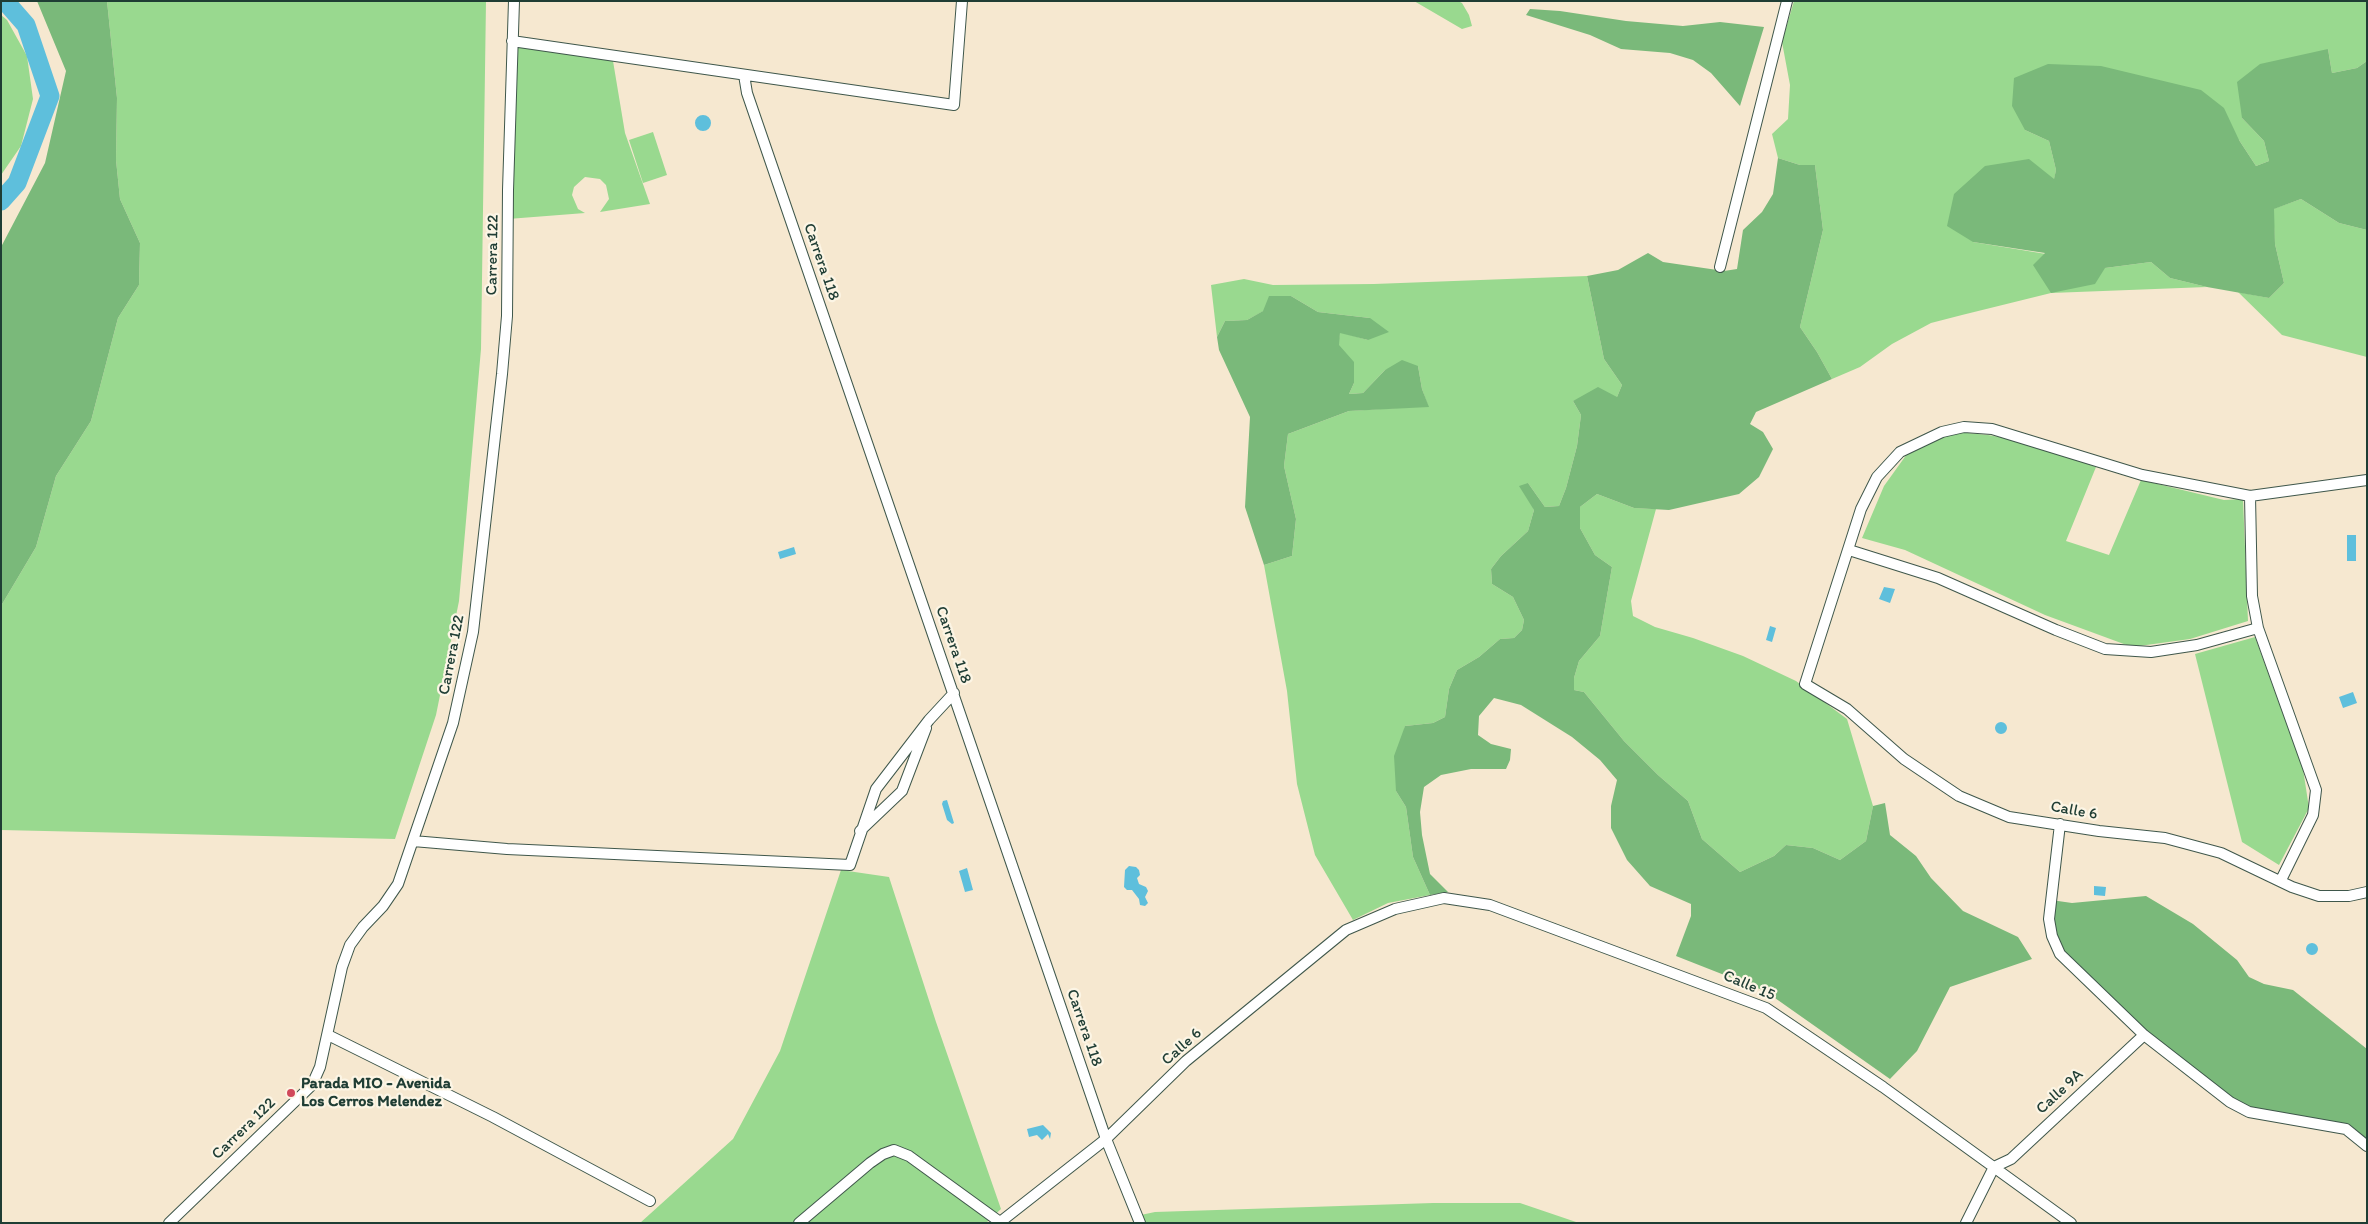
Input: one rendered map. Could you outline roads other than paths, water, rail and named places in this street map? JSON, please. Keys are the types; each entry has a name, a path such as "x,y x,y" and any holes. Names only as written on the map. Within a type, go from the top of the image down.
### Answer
{"street":[{"name":"Carrera 122","path":"169,1223 312,1085 320,1067 342,967 350,945 363,927 383,906 398,884 452,723 473,632 507,316 514,1"},
{"path":"512,41 954,104 962,1"},
{"path":"1720,267 1787,1"},
{"name":"Carrera 118","path":"744,75 747,93 1106,1140 1140,1223"},
{"path":"2258,628 2197,645 2151,652 2106,649 2056,630 1938,578 1849,550 1861,509 1877,477 1900,452 1942,432 1964,427 1992,429 2142,475 2250,496 2367,480"},
{"path":"2250,496 2252,596 2258,628 2316,790 2313,815 2281,880"},
{"name":"Calle 6","path":"1849,550 1805,684 1847,709 1904,759 1959,796 2009,816 2099,831 2165,838 2221,853 2319,896 2349,896 2367,892"},
{"path":"413,841 507,849 850,865 860,831 876,789 929,720 954,693"},
{"path":"860,831 880,815 902,791 917,758 929,720"},
{"path":"2060,824 2049,919 2052,936 2060,954 2144,1035 2230,1102 2249,1112 2346,1129 2367,1146"},
{"name":"Calle 15","path":"1395,909 1444,898 1490,905 1766,1008 2071,1223"},
{"name":"Calle 6","path":"1000,1223 1106,1140 1186,1061 1306,961 1346,930 1395,909"},
{"path":"328,1035 493,1117 650,1201"},
{"name":"Calle 9A","path":"1994,1167 2011,1159 2144,1035"},
{"path":"799,1223 870,1163 883,1154 894,1150 909,1156 1000,1223"},
{"path":"1966,1223 1994,1167"}],"water":[{"path":"703,115 709,117 711,123 709,129 703,131 697,129 695,123 697,117"},
{"path":"2347,535 2356,535 2356,561 2347,561"},
{"path":"794,547 796,554 780,559 778,552"},
{"path":"1884,587 1895,589 1890,603 1879,599"},
{"path":"1770,626 1776,628 1772,642 1766,640"},
{"path":"2353,692 2357,703 2343,708 2339,697"},
{"path":"1999,722 2003,722 2007,728 2003,734 1999,734 1995,730 1995,726"},
{"path":"947,800 954,823 952,824 947,820 942,804 943,801"},
{"path":"1129,866 1136,867 1139,870 1140,875 1137,878 1139,884 1146,887 1148,891 1145,897 1148,903 1145,906 1140,905 1139,899 1132,890 1127,890 1124,887 1125,870"},
{"path":"967,868 973,890 965,892 959,871"},
{"path":"2094,886 2106,887 2105,896 2094,895"},
{"path":"2312,943 2318,949 2312,955 2306,949"},
{"path":"1043,1125 1051,1133 1050,1139 1048,1134 1042,1140 1037,1135 1029,1137 1027,1129"}],"waterway":[{"path":"1,201 17,183 50,96 26,25 5,1"}],"place":[{"name":"Parada MIO - Avenida Los Cerros Melendez","path":"291,1093"}]}
